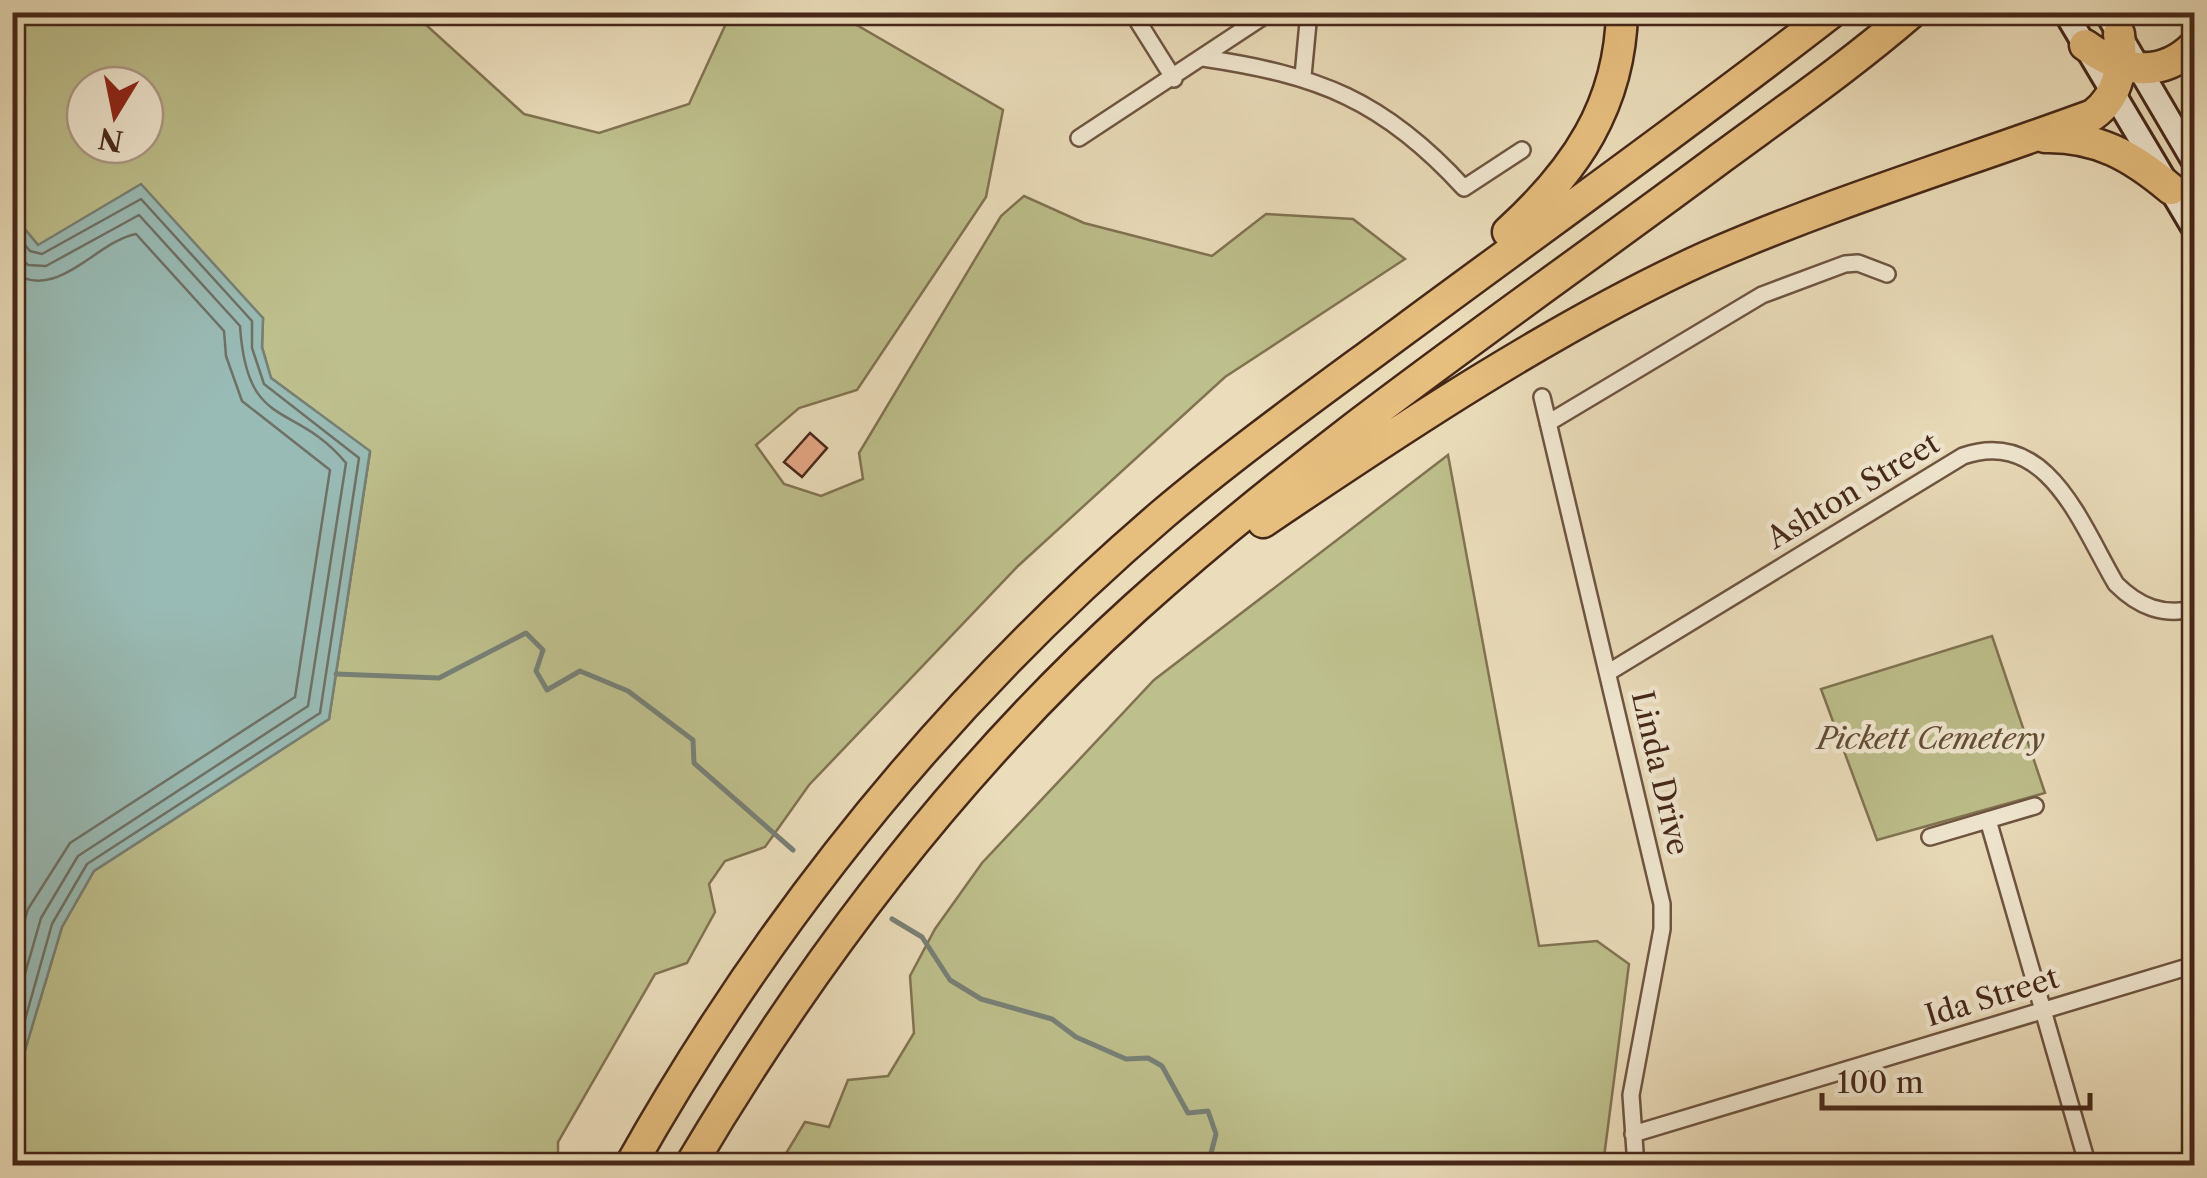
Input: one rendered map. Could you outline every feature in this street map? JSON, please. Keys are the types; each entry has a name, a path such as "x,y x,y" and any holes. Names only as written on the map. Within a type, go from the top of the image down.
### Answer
{"highway":[{"path":"1387,342 1541,202 1575,162 1610,92 1622,12"},
{"path":"630,1166 770,944 848,840 931,742 1066,601 1162,514 1832,12"},
{"path":"690,1166 786,1013 870,895 964,783 1132,611 1286,482 1912,12"},
{"path":"2112,23 2125,76"},
{"path":"2085,45 2125,76"},
{"path":"1132,611 1545,343 1665,277 1803,218 2093,115 2125,76 2158,68 2194,46"},
{"path":"2032,138 2069,137 2115,149 2171,190"}],"main road":[{"path":"2065,12 2085,45"},
{"path":"2125,76 2194,162"},
{"path":"2125,76 2171,190 2194,229"}],"street":[{"path":"1132,12 1174,79"},
{"path":"1079,138 1174,79 1270,12"},
{"path":"1304,76 1308,12"},
{"path":"1203,58 1304,76 1393,120 1464,188 1522,150"},
{"path":"1548,423 1762,295 1844,264 1858,263 1887,274"},
{"name":"Linda Drive","path":"1542,396 1662,904 1662,929 1631,1095 1636,1166"},
{"name":"Ashton Street","path":"1609,672 1963,456 1996,449 2015,451 2043,468 2116,584 2130,598 2163,612 2194,609"},
{"path":"1930,837 2034,806"},
{"path":"1988,820 2088,1166"},
{"name":"Ida Street","path":"1632,1134 2194,966"}],"green space":[{"path":"12,13 413,13 524,114 599,133 689,104 729,17 740,13 836,13 1003,110 986,197 857,390 799,408 756,445 784,484 821,496 863,479 859,453 1001,216 1024,196 1084,223 1212,256 1266,214 1353,219 1405,259 1225,377 1018,566 809,785 765,847 725,861 709,884 715,912 687,963 655,974 558,1142 558,1165 13,1165 13,1090 62,927 94,871 329,719 370,452 271,378 262,347 263,318 38,245 13,215"},
{"path":"1448,455 1539,946 1597,941 1629,964 1603,1165 779,1165 805,1122 829,1127 848,1080 888,1076 914,1033 910,976 935,929 982,863 1154,680"},
{"name":"Pickett Cemetery","path":"1992,636 2045,793 1877,840 1821,689"}],"water":[{"path":"141,184 263,318 262,347 271,378 370,451 329,719 94,871 62,927 13,1090 13,215 38,245"}],"building":[{"path":"810,433 827,448 802,477 784,462"}],"waterway":[{"path":"336,674 439,678 526,633 543,650 536,671 547,690 580,671 628,691 693,740 694,763 793,850"},
{"path":"892,919 922,937 950,980 981,999 1052,1019 1076,1037 1126,1059 1148,1058 1162,1066 1188,1113 1208,1111 1216,1134 1209,1161 1217,1166"}]}
